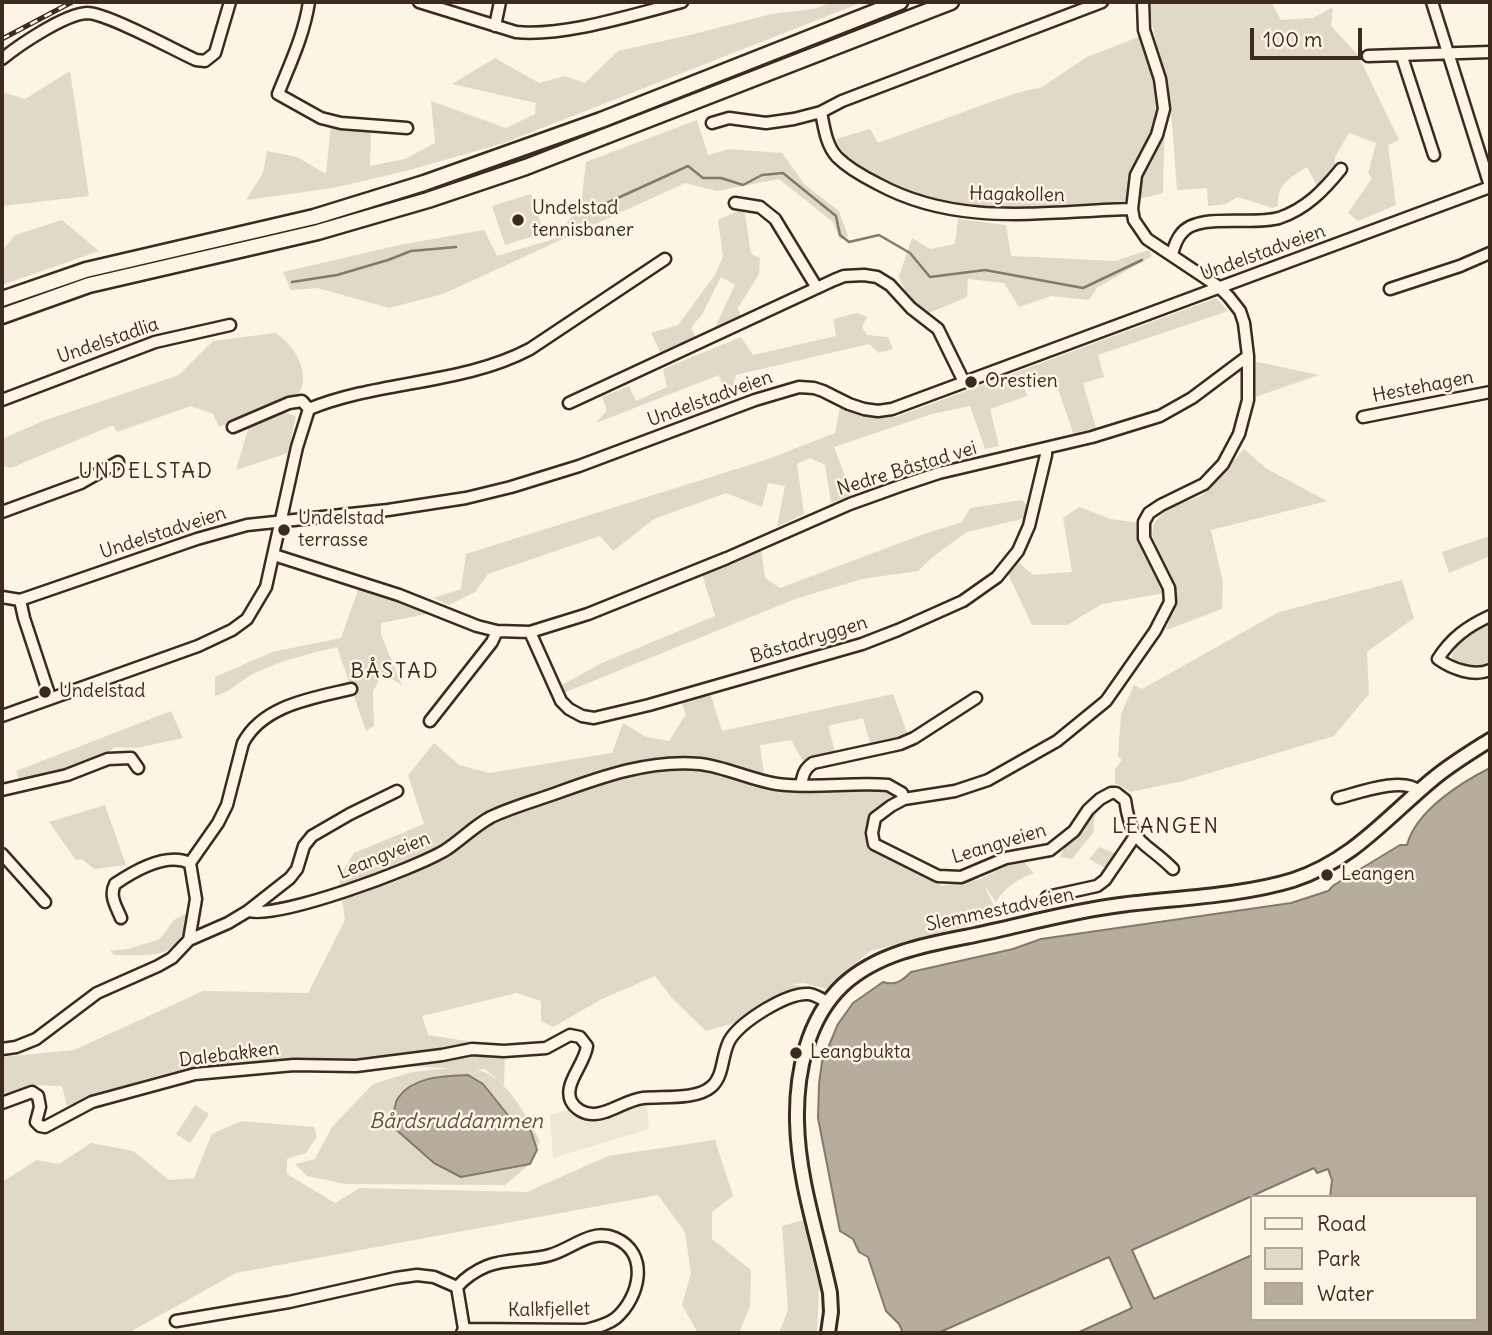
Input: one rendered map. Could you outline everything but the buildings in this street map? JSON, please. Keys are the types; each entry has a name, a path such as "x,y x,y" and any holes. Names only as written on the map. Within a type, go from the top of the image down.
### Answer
{"highway":[{"path":"2,299 86,270 314,217 424,183 601,120 900,2"},
{"path":"2,316 89,285 318,232 428,200 527,167 951,2"}],"main road":[{"name":"Slemmestadveien","path":"828,1333 830,1293 803,1177 797,1118 800,1077 807,1046 820,1014 845,984 860,971 882,959 908,950 1105,907 1256,889 1303,876 1326,867 1359,846 1448,767 1490,740"}],"street":[{"path":"2,59 52,26 86,13 106,18 196,60 205,61 215,53 230,2"},
{"path":"309,2 298,45 278,94 321,118 341,123 407,128"},
{"path":"419,2 516,32 544,32 587,25 682,2"},
{"path":"495,26 500,2"},
{"path":"712,123 729,118 766,123 821,112 868,91 1102,2"},
{"path":"904,799 955,791 988,780 1057,741 1106,701 1155,631 1170,602 1169,588 1144,538 1144,522 1149,513 1161,505 1204,484 1223,464 1238,434 1248,400 1248,356 1240,311 1219,287 1147,239 1140,231 1132,209 1136,174 1157,135 1164,109 1160,79 1144,30 1143,2"},
{"path":"1432,2 1490,186"},
{"path":"1368,56 1402,57 1490,52"},
{"path":"1402,57 1434,155"},
{"name":"Hagakollen","path":"821,112 830,146 837,156 887,189 920,201 962,212 991,215 1046,215 1132,209"},
{"path":"1171,254 1181,234 1199,222 1254,222 1290,214 1322,191 1341,169"},
{"name":"Undelstadveien","path":"20,600 222,531 281,521 400,509 511,487 579,466 755,400 799,387 814,388 849,404 878,411 909,403 1490,186"},
{"path":"735,203 761,207 775,219 817,288"},
{"path":"1390,289 1490,253"},
{"path":"309,409 339,397 477,370 512,359 541,343 665,259"},
{"path":"569,403 817,288 844,276 854,275 877,277 890,285 911,308 937,329 964,382"},
{"name":"Undelstadlia","path":"2,400 155,342 230,325"},
{"name":"Nedre Båstad vei","path":"274,555 399,595 477,626 497,631 530,632 587,614 727,558 850,504 939,473 1129,427 1171,412 1248,356"},
{"name":"Hestehagen","path":"1363,417 1490,392"},
{"path":"233,427 289,403 302,401 309,409"},
{"path":"2,716 153,662 232,630 247,619 266,587 297,447 309,409"},
{"name":"Båstadryggen","path":"530,632 561,701 582,716 594,718 649,705 862,643 963,601 997,577 1010,563 1025,539 1046,448"},
{"path":"2,512 81,483 118,462"},
{"path":"2,597 20,600 50,697"},
{"path":"1490,616 1455,638 1438,659 1473,673 1490,670"},
{"path":"430,721 492,642 497,631"},
{"path":"189,940 196,899 190,863 227,806 243,743 256,725 290,706 351,689"},
{"path":"800,785 807,767 813,763 900,744 914,738 976,698"},
{"path":"2,790 67,775 108,759 131,758 138,768"},
{"name":"Leangveien","path":"2,1049 16,1047 36,1038 97,993 172,958 189,940 248,911 266,912 306,904 336,894 434,856 480,824 508,809 617,772 682,763 704,765 777,784 888,785 902,793 904,799 875,818 872,833 874,844 938,876 961,877 1006,858 1050,850 1074,831 1096,801 1111,793 1120,794 1125,800 1129,824 1135,836"},
{"path":"1338,798 1392,785 1414,787 1419,791"},
{"path":"248,911 290,878 297,869 304,846 312,836 397,790"},
{"path":"1047,897 1097,886 1105,880 1135,836 1173,869"},
{"path":"2,855 45,902"},
{"path":"121,918 112,898 115,884 166,860 181,859 190,863"},
{"path":"2,871 12,866"},
{"name":"Dalebakken","path":"2,1103 32,1092 38,1096 40,1102 36,1122 45,1127 92,1101 194,1074 294,1065 356,1066 472,1049 504,1051 546,1048 570,1035 579,1037 587,1046 586,1054 570,1086 570,1100 583,1112 595,1115 632,1100 703,1092 712,1087 717,1079 731,1038 751,1017 800,995 810,994 828,1003"},
{"name":"Kalkfjellet","path":"592,1236 613,1237 631,1249 637,1259 638,1274 634,1293 627,1306 617,1317 599,1327 586,1330 463,1331 457,1287 471,1274 488,1265 552,1255 592,1236"},
{"path":"176,1321 289,1302 407,1276 433,1277 457,1287"}],"shaded area":[{"path":"646,1099 649,1129 553,1158 550,1115 576,1107 584,1113"}],"green space":[{"path":"832,2 863,2 504,143 406,171 333,188 246,200 263,173 267,151 297,157 326,174 331,124 371,130 370,166 405,159 435,143 431,101 506,128 535,114 536,103 452,84 495,58 539,83 565,76 585,83 618,51 771,14 814,9"},
{"path":"1271,2 1281,20 1313,18 1333,7 1331,26 1358,55 1399,140 1388,145 1396,205 1358,221 1348,213 1372,178 1368,173 1376,143 1349,133 1335,157 1335,168 1318,188 1307,167 1282,186 1278,206 1272,208 1238,197 1226,204 1208,206 1207,188 1177,190 1172,122 1150,3"},
{"path":"1141,36 1162,94 1165,111 1163,193 1092,207 1054,211 978,208 941,201 906,190 873,174 846,155 836,139 870,129 878,143 1013,94 1042,87 1087,57"},
{"path":"70,71 89,196 2,206 2,92 25,99"},
{"path":"697,120 708,155 729,149 782,153 805,185 839,211 848,236 840,240 833,222 779,179 717,191 685,183 443,294 389,308 318,288 291,290 283,272 399,245 484,230 497,256 554,239 581,205 586,162"},
{"name":"Undelstad tennisbaner","path":"531,194 544,233 505,245 492,206"},
{"path":"744,208 751,254 760,258 759,274 738,308 742,321 711,336 735,285 721,277 703,313 691,328 698,342 663,358 651,333 678,325 715,275 723,257 718,220"},
{"path":"958,219 1006,225 1011,256 1115,261 1149,250 1152,256 1097,288 1089,300 1051,296 1019,307 1004,283 968,279 967,297 929,313 909,300 899,276 912,238 930,249 955,244"},
{"path":"62,220 99,251 2,285 2,251 15,235"},
{"path":"1216,298 1228,311 1098,355 1104,377 1083,383 1096,428 1073,433 1054,377 1024,386 1027,396 990,409 999,446 985,449 970,406 932,414 834,447 852,495 831,503 825,465 810,458 797,464 804,514 777,527 785,486 768,483 762,507 726,493 654,519 613,551 600,536 488,574 475,592 449,605 433,598 461,589 466,554 768,459 835,433 840,407 877,416 896,417"},
{"path":"857,313 867,317 862,327 867,335 888,337 893,349 879,353 869,344 736,375 729,401 719,375 596,423 607,410 602,397 629,386 636,401 667,387 663,369 741,337 753,355 836,336 833,319"},
{"path":"275,333 295,353 303,371 301,389 296,397 219,427 213,414 191,406 117,432 113,425 11,468 2,466 2,439 43,421 179,375 213,341"},
{"path":"1253,361 1319,375 1252,398"},
{"path":"276,410 296,416 288,453 236,470 249,426"},
{"path":"1244,449 1267,469 1327,501 1211,530 1223,582 1222,609 1166,630 1173,610 1174,589 1152,535 1154,523 1166,509 1201,496"},
{"path":"1022,500 1030,509 1030,517 967,532 918,571 862,579 795,599 561,694 558,687 602,663 715,616 701,571 761,547 765,578 780,588 962,522 970,508"},
{"path":"1079,507 1111,519 1140,523 1163,578 1165,593 1102,604 1067,625 1032,625 1007,572 1017,561 1033,575 1072,572 1063,518"},
{"path":"1490,536 1490,556 1449,573 1442,552"},
{"path":"1402,580 1414,618 1367,652 1369,694 1334,736 1183,781 1130,792 1115,783 1115,769 1122,760 1118,756 1121,714 1134,685 1142,689 1279,612"},
{"path":"359,587 432,613 381,623 381,635 402,685 382,673 373,692 374,726 366,731 337,647 273,665 215,696 215,677 272,652 341,638"},
{"path":"1490,622 1490,663 1471,666 1452,658 1454,642 1465,633"},
{"path":"709,689 722,731 893,694 909,738 871,747 863,718 828,726 836,755 803,761 791,740 760,745 765,783 788,790 890,788 892,796 873,813 866,832 876,851 942,886 980,879 1007,866 1024,862 1034,873 1012,884 996,902 984,885 999,917 870,951 826,989 804,983 792,984 826,991 822,1000 801,1000 706,1031 672,998 655,976 602,999 553,1027 541,1021 541,1001 517,993 422,1016 428,1035 505,1047 504,1085 485,1069 476,1070 487,1073 506,1088 522,1109 540,1141 530,1164 505,1185 345,1184 307,1176 295,1164 315,1159 332,1127 373,1084 412,1072 451,1068 323,1062 226,1064 164,1074 67,1106 62,1086 34,1085 2,1098 2,1057 74,1050 203,991 308,993 345,920 339,877 354,853 424,824 408,775 434,743 459,765 489,773 612,753 623,723 646,737 669,741 686,714 680,699"},
{"path":"171,711 183,738 137,748 115,747 100,759 20,782 16,771"},
{"path":"1106,799 1096,815 1094,832 1072,859 1060,857 1067,844"},
{"path":"105,805 126,865 94,869 82,859 76,860 49,822"},
{"path":"1099,847 1115,853 1105,868 1089,859"},
{"path":"190,912 179,939 164,952 114,955 110,951 128,949 160,939 174,920"},
{"path":"195,1105 209,1114 190,1143 176,1134"},
{"path":"241,1121 314,1127 317,1137 306,1153 287,1159 287,1174 335,1203 360,1188 527,1192 608,1156 715,1140 733,1196 712,1212 712,1239 751,1270 750,1306 739,1333 698,1333 682,1305 691,1273 685,1232 658,1195 236,1273 128,1333 2,1333 2,1182 37,1160 59,1164 91,1143 133,1151 169,1180 194,1178 212,1134"},
{"path":"803,1220 819,1285 817,1333 779,1333 788,1310 782,1226"}],"water":[{"path":"1490,768 1490,1333 1077,1333 1132,1308 1109,1257 938,1333 903,1333 899,1324 886,1311 868,1257 859,1252 853,1239 840,1231 818,1118 822,1062 838,1024 853,1003 883,982 898,982 911,972 1013,949 1041,939 1291,903 1328,891 1400,845 1407,845 1412,833 1429,810 1453,790"},
{"name":"Bårdsruddammen","path":"468,1075 483,1084 511,1119 530,1128 537,1150 530,1164 461,1177 434,1163 392,1126 398,1098 412,1085 430,1079"}],"waterway":[{"path":"587,212 688,166 703,178 721,178 743,185 762,175 783,173 836,216 840,235 849,242 879,235 910,253 930,277 985,270 1083,288 1142,260"},
{"path":"292,282 337,275 411,251 456,247"}],"railway":[{"path":"2,39 72,2"}],"place":[{"name":"Undelstad tennisbaner","path":"518,220"},
{"name":"Orestien","path":"971,382"},
{"name":"Undelstad terrasse","path":"284,530"},
{"name":"Undelstad","path":"45,692"},
{"name":"Leangen","path":"1327,875"},
{"name":"Leangbukta","path":"796,1053"}],"district":[{"name":"UNDELSTAD","path":"146,472"},
{"name":"BÅSTAD","path":"395,672"},
{"name":"LEANGEN","path":"1166,827"}]}
